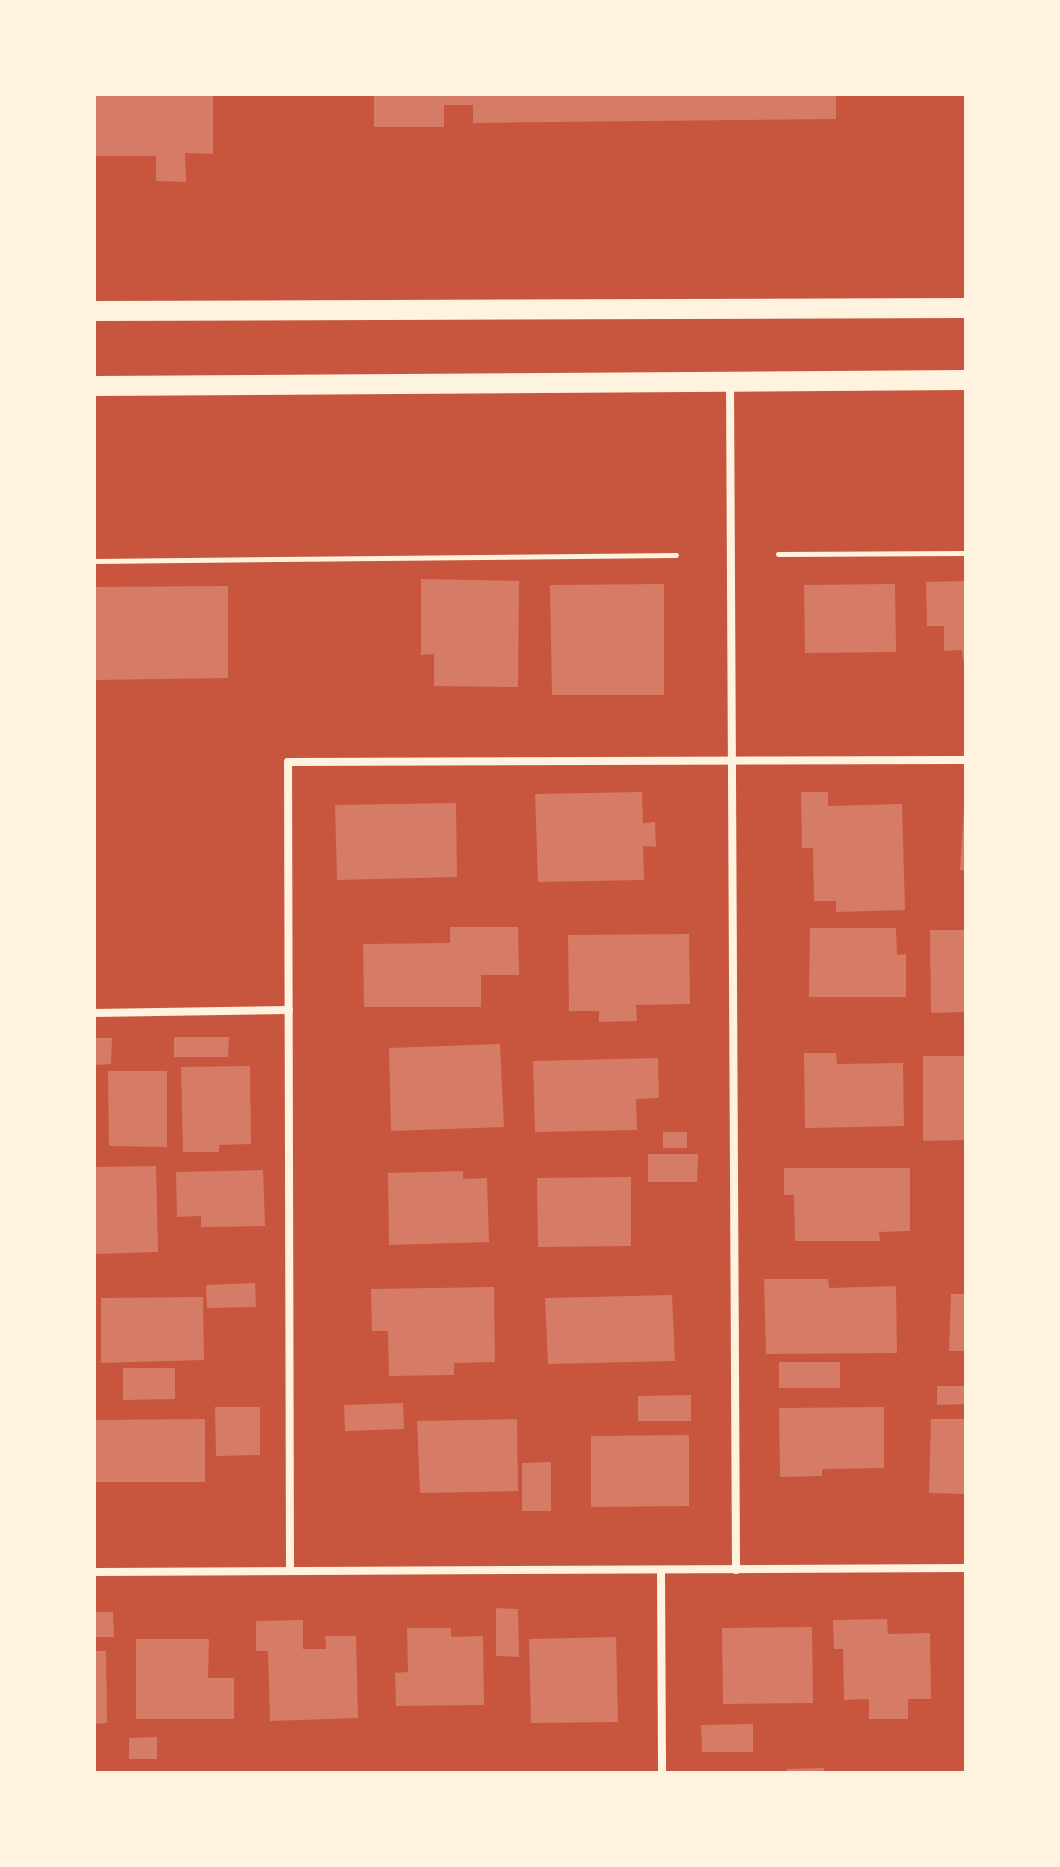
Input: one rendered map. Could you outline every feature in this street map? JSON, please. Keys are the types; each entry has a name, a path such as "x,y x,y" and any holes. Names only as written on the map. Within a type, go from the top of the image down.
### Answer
{"main road":[{"path":"94,311 966,308"},
{"path":"94,386 966,380"}],"street":[{"path":"730,382 736,1570"},
{"path":"290,1571 288,762 966,760"},
{"path":"94,1013 289,1010"},
{"path":"94,1572 966,1568"},
{"path":"661,1571 662,1773"}],"path":[{"path":"778,554 966,553"},
{"path":"94,561 676,555"}],"building":[{"path":"94,94 213,94 213,154 185,153 186,182 156,181 156,156 94,156"},
{"path":"374,94 836,94 836,119 473,123 473,105 444,105 444,127 374,127"},
{"path":"421,579 519,581 518,687 434,686 434,654 421,655"},
{"path":"966,581 966,660 963,661 962,650 944,651 944,626 927,626 926,582"},
{"path":"664,584 664,695 552,695 550,585"},
{"path":"895,584 896,652 805,653 804,585"},
{"path":"228,586 228,678 94,680 94,587"},
{"path":"642,792 643,823 655,822 656,847 643,846 644,880 538,882 535,794"},
{"path":"801,792 828,792 828,806 902,804 905,910 836,912 836,901 814,901 813,848 802,848"},
{"path":"456,803 457,877 337,880 335,805"},
{"path":"966,806 966,871 960,870"},
{"path":"450,927 518,927 519,975 481,975 481,1007 364,1007 363,944 450,943"},
{"path":"810,928 896,928 897,955 906,954 906,997 809,997"},
{"path":"930,930 966,930 966,1012 931,1013"},
{"path":"689,934 690,1004 636,1005 637,1021 599,1022 599,1011 569,1011 568,935"},
{"path":"174,1037 229,1037 228,1057 174,1057"},
{"path":"94,1038 112,1038 111,1064 94,1065"},
{"path":"500,1044 504,1127 391,1131 389,1048"},
{"path":"804,1053 836,1053 837,1064 903,1063 904,1126 805,1128"},
{"path":"923,1056 966,1056 966,1140 923,1141"},
{"path":"658,1058 659,1098 636,1099 637,1130 535,1132 533,1061"},
{"path":"250,1066 251,1144 219,1145 219,1152 183,1152 181,1067"},
{"path":"108,1071 167,1071 167,1147 109,1146"},
{"path":"663,1132 687,1132 687,1148 663,1148"},
{"path":"648,1154 698,1154 697,1182 648,1182"},
{"path":"156,1166 158,1252 94,1254 94,1167"},
{"path":"784,1168 910,1168 910,1231 879,1232 880,1241 795,1241 794,1195 784,1195"},
{"path":"263,1170 265,1226 201,1227 201,1216 177,1217 176,1172"},
{"path":"463,1171 463,1179 487,1178 489,1242 389,1245 388,1173"},
{"path":"631,1177 631,1246 538,1247 537,1178"},
{"path":"764,1279 828,1279 829,1288 896,1286 897,1353 766,1354"},
{"path":"255,1283 256,1307 207,1308 206,1285"},
{"path":"494,1287 495,1362 454,1363 454,1375 389,1376 388,1331 372,1331 371,1289"},
{"path":"951,1294 966,1294 966,1351 949,1351"},
{"path":"672,1295 675,1361 548,1364 545,1298"},
{"path":"203,1297 204,1360 101,1363 101,1298"},
{"path":"779,1362 840,1362 840,1388 779,1388"},
{"path":"123,1368 175,1368 175,1399 123,1400"},
{"path":"937,1386 966,1386 966,1404 937,1405"},
{"path":"691,1395 691,1421 638,1421 638,1396"},
{"path":"403,1403 404,1429 345,1431 344,1405"},
{"path":"215,1407 260,1407 260,1455 216,1456"},
{"path":"884,1407 884,1468 822,1469 822,1476 780,1477 779,1408"},
{"path":"205,1419 205,1482 94,1482 94,1420"},
{"path":"517,1419 518,1491 420,1493 417,1421"},
{"path":"931,1419 966,1419 966,1494 929,1493"},
{"path":"689,1435 689,1506 591,1507 591,1436"},
{"path":"551,1462 551,1511 522,1511 522,1463"},
{"path":"496,1608 518,1609 519,1657 496,1656"},
{"path":"94,1612 113,1612 114,1637 94,1637"},
{"path":"887,1619 888,1634 930,1633 931,1699 908,1699 908,1719 869,1719 869,1699 844,1700 843,1649 834,1649 833,1620"},
{"path":"303,1620 303,1649 326,1649 325,1636 356,1636 358,1718 270,1721 268,1651 256,1651 256,1621"},
{"path":"812,1627 813,1703 723,1704 722,1628"},
{"path":"407,1628 451,1628 451,1637 483,1636 484,1705 396,1706 395,1673 408,1672"},
{"path":"616,1637 618,1722 531,1723 529,1639"},
{"path":"136,1639 209,1639 208,1678 234,1678 234,1719 136,1719"},
{"path":"94,1651 106,1651 107,1723 94,1724"},
{"path":"753,1724 753,1752 702,1752 701,1725"},
{"path":"157,1737 157,1759 129,1759 129,1738"},
{"path":"824,1768 824,1773 787,1773 787,1769"}]}
